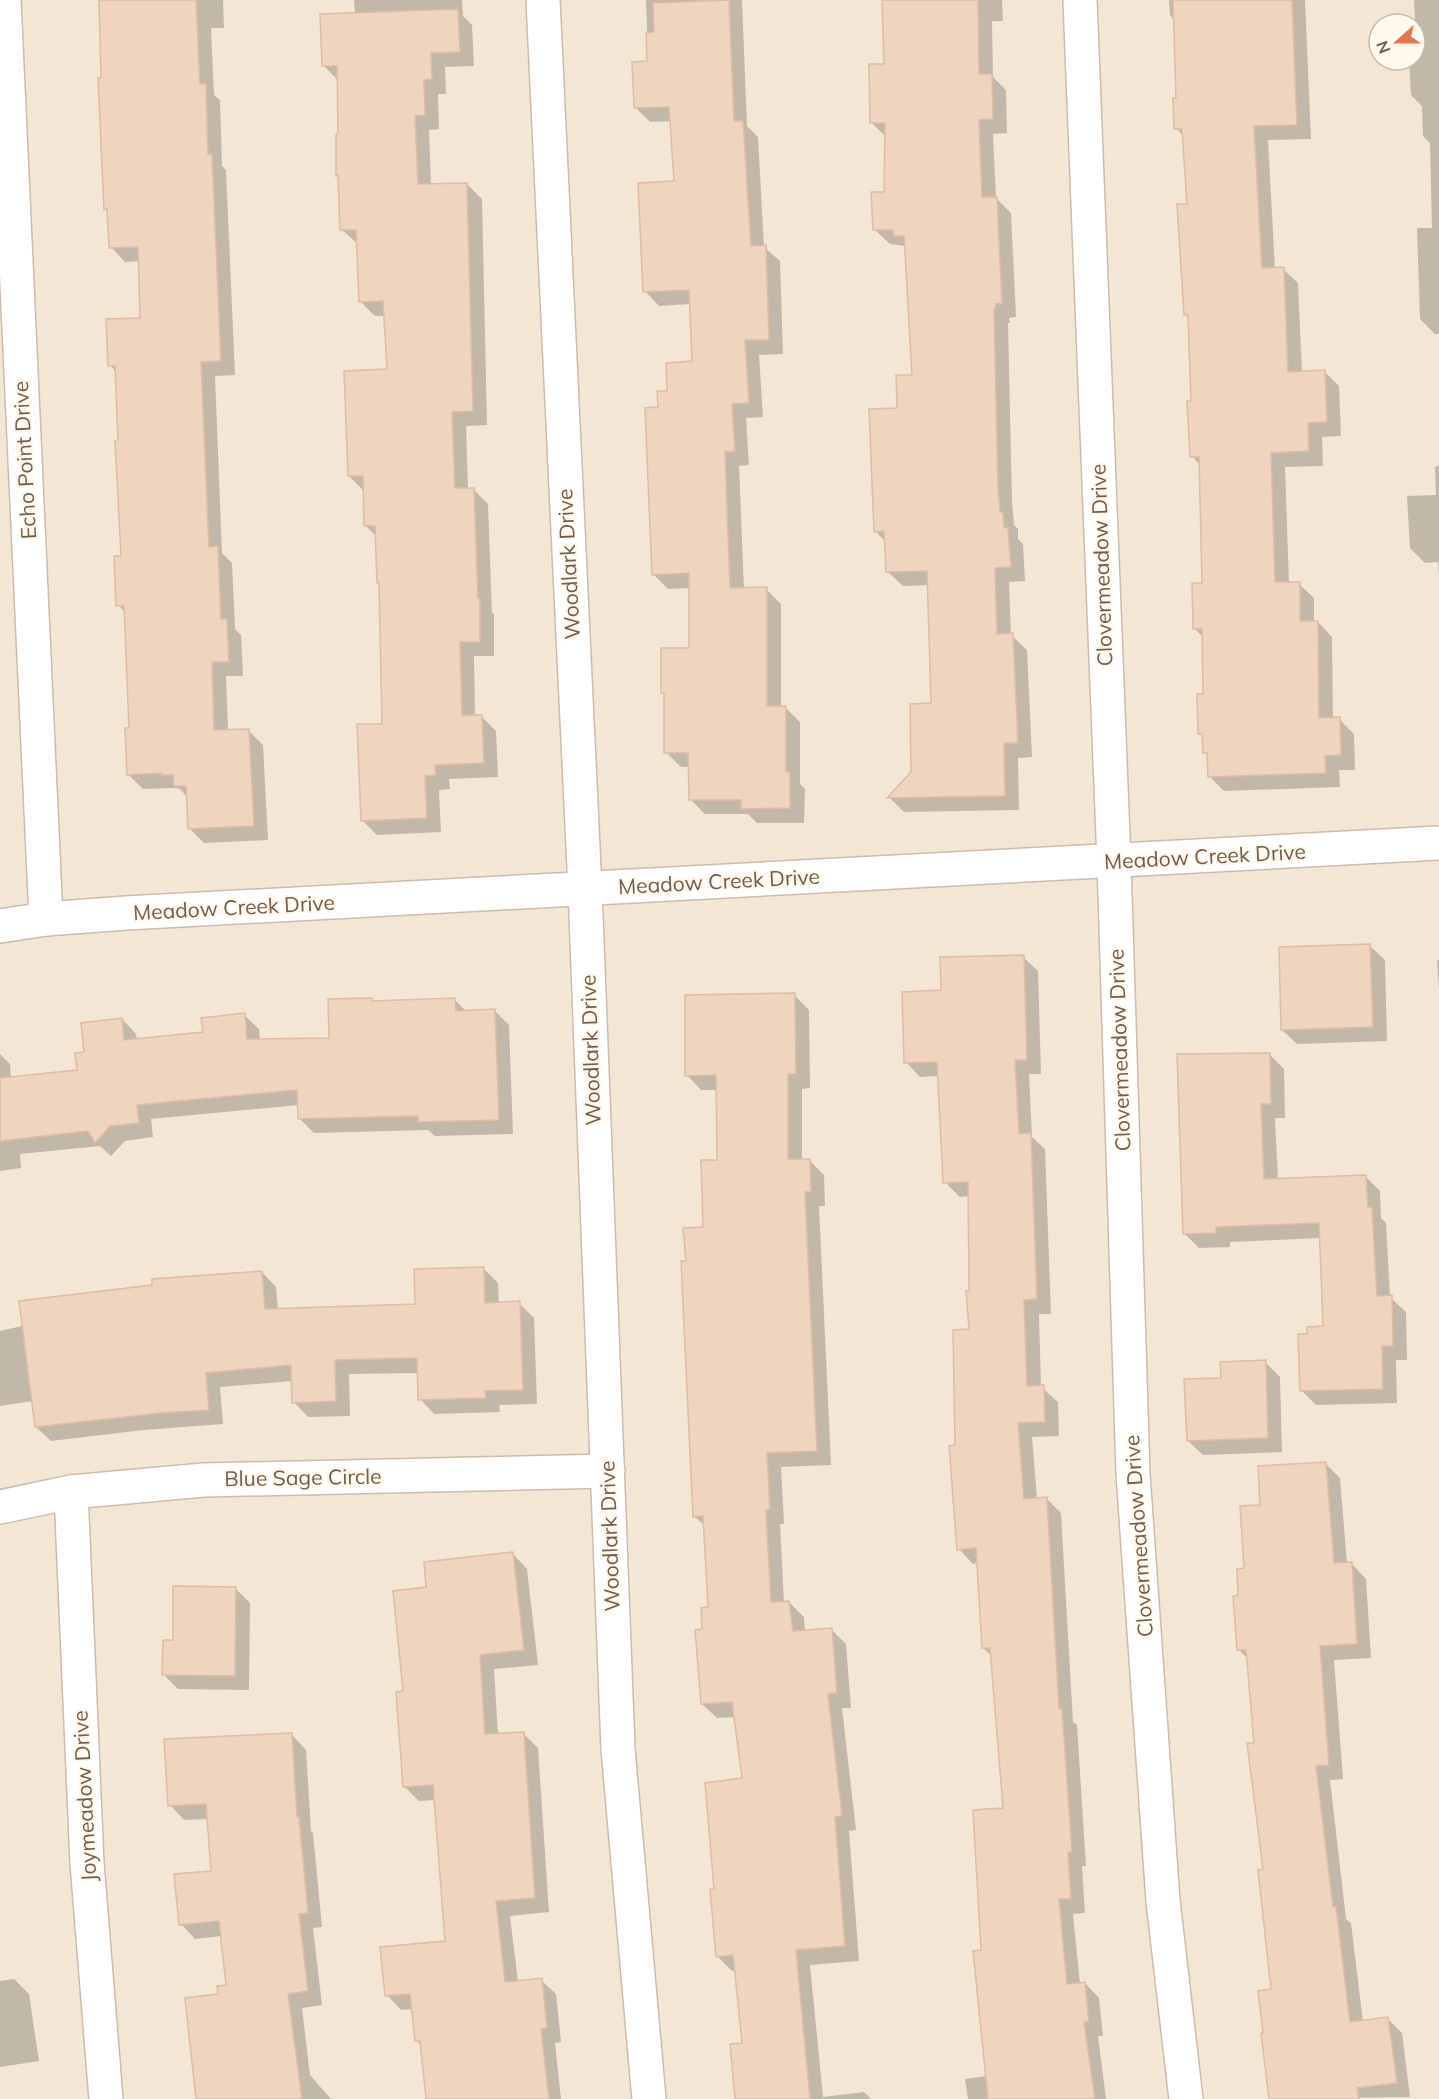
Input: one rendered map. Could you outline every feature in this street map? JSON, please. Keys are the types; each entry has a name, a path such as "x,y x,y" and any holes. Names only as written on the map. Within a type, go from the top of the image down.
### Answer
{"street":[{"name":"Echo Point Drive","path":"4,0 46,919"},
{"name":"Woodlark Drive","path":"543,0 585,889 618,1749 649,2099"},
{"name":"Clovermeadow Drive","path":"1080,0 1114,862 1133,1474 1163,1901 1186,2099"},
{"name":"Meadow Creek Drive","path":"0,926 46,919 126,913 1439,843"},
{"name":"Blue Sage Circle","path":"0,1507 71,1492 204,1480 608,1471"},
{"name":"Joymeadow Drive","path":"71,1492 87,1863 106,2099"}],"shaded area":[{"path":"0,0 1439,0 1439,2099 0,2099"}],"building":[{"path":"99,0 196,0 200,84 206,84 208,154 212,154 221,361 201,362 209,547 218,546 221,619 227,619 229,662 212,662 214,730 249,729 254,826 188,829 186,786 174,786 173,775 161,775 161,773 127,775 125,728 129,728 124,606 116,606 114,556 121,556 115,441 118,440 115,366 108,366 106,319 140,318 138,247 109,248 107,209 104,210 98,78 101,78"},
{"path":"729,0 734,121 743,121 751,246 766,245 769,340 745,340 749,403 732,404 735,451 725,452 730,588 767,587 767,706 786,706 786,772 790,772 790,808 741,809 741,800 689,800 688,753 664,753 661,648 689,648 689,573 652,575 645,408 658,407 657,391 667,391 666,363 692,361 689,290 643,292 638,183 674,181 669,107 634,108 632,62 647,61 646,33 654,32 653,3"},
{"path":"882,0 978,0 979,74 992,74 993,119 979,120 982,197 997,197 1002,303 995,304 994,309 998,486 1000,512 1003,512 1004,527 1008,528 1011,567 995,568 997,634 1013,633 1018,743 1004,743 1005,796 887,798 911,772 910,704 931,703 927,571 886,572 884,531 874,532 869,409 897,408 896,375 912,375 904,236 894,236 893,230 873,230 871,192 884,192 885,123 870,123 869,64 884,64"},
{"path":"1173,0 1292,0 1297,125 1254,126 1262,268 1284,267 1288,372 1325,370 1327,422 1308,423 1309,451 1271,453 1275,582 1300,582 1300,621 1318,621 1319,718 1340,717 1341,755 1325,756 1326,773 1208,777 1207,753 1203,753 1202,734 1198,734 1197,694 1203,694 1202,629 1193,629 1192,583 1202,583 1199,457 1190,457 1187,401 1191,401 1188,315 1184,315 1177,204 1187,204 1182,129 1174,129 1173,98 1176,98"},
{"path":"458,9 460,52 431,53 432,79 424,80 425,115 415,116 418,184 467,183 473,411 452,412 455,488 474,488 478,598 480,598 480,642 460,642 462,715 482,715 484,763 435,765 436,775 425,776 427,818 361,821 357,724 382,724 379,582 377,583 375,526 364,526 363,476 348,476 344,371 387,369 383,301 359,302 356,230 340,230 338,175 336,176 337,66 322,66 320,14"},
{"path":"1370,944 1373,1027 1281,1030 1279,947"},
{"path":"1024,955 1027,1060 1015,1060 1019,1134 1031,1133 1037,1299 1024,1300 1027,1386 1044,1385 1045,1422 1018,1423 1024,1499 1047,1497 1059,1709 1062,1709 1072,1852 1068,1852 1071,1899 1059,1899 1067,1984 1085,1982 1089,2022 1084,2022 1095,2099 988,2099 973,1951 981,1950 973,1810 1003,1808 990,1648 982,1648 976,1548 957,1550 949,1446 955,1445 953,1330 969,1329 966,1291 969,1291 968,1182 943,1183 937,1062 904,1063 902,992 941,990 940,957"},
{"path":"795,993 796,1074 788,1074 788,1159 810,1159 811,1192 805,1192 817,1451 767,1453 770,1509 766,1510 771,1602 789,1601 793,1631 832,1628 837,1693 828,1694 842,1816 835,1817 845,1946 796,1950 810,2099 735,2099 730,2044 742,2043 733,1955 716,1957 710,1889 714,1889 705,1783 742,1778 732,1702 701,1704 695,1630 702,1629 701,1608 708,1607 703,1516 693,1517 681,1261 686,1261 683,1228 703,1227 701,1160 717,1160 716,1075 685,1076 685,995"},
{"path":"372,998 372,1001 455,998 456,1011 495,1009 499,1120 418,1122 418,1116 298,1119 297,1090 137,1105 139,1123 110,1126 95,1143 88,1131 0,1141 0,1078 77,1070 75,1053 84,1052 81,1023 122,1018 124,1040 203,1032 201,1018 245,1013 247,1039 329,1038 328,999"},
{"path":"1270,1053 1271,1104 1261,1104 1264,1179 1366,1175 1368,1207 1372,1207 1377,1296 1392,1295 1393,1346 1382,1346 1383,1389 1300,1391 1298,1334 1307,1334 1307,1327 1323,1326 1319,1223 1216,1227 1216,1233 1183,1234 1177,1054"},
{"path":"484,1267 485,1303 520,1301 523,1390 485,1391 486,1398 418,1400 417,1358 335,1360 336,1401 292,1403 291,1365 206,1373 209,1410 35,1427 19,1301 152,1285 152,1279 262,1271 265,1309 415,1304 414,1269"},
{"path":"1266,1360 1268,1438 1187,1441 1184,1379 1221,1378 1220,1362"},
{"path":"1326,1462 1334,1563 1352,1562 1357,1644 1320,1646 1329,1765 1316,1766 1350,2022 1388,2017 1397,2083 1357,2088 1359,2099 1269,2099 1258,1991 1271,1989 1258,1870 1263,1869 1247,1743 1254,1743 1246,1650 1237,1650 1233,1596 1238,1595 1237,1569 1244,1568 1240,1506 1260,1505 1258,1466"},
{"path":"513,1552 524,1650 480,1655 485,1734 524,1732 535,1898 496,1901 505,1982 542,1978 547,2028 541,2029 549,2099 426,2099 420,2041 415,2041 410,1994 385,1996 380,1947 445,1941 433,1785 403,1787 396,1692 403,1691 393,1591 426,1587 424,1562"},
{"path":"173,1586 236,1587 235,1676 162,1675 163,1640 173,1640"},
{"path":"292,1733 297,1817 299,1817 308,1913 299,1914 308,1991 288,1994 302,2099 196,2099 185,1998 218,1994 217,1986 226,1985 219,1921 179,1925 174,1874 211,1871 206,1804 168,1806 164,1739"}]}
